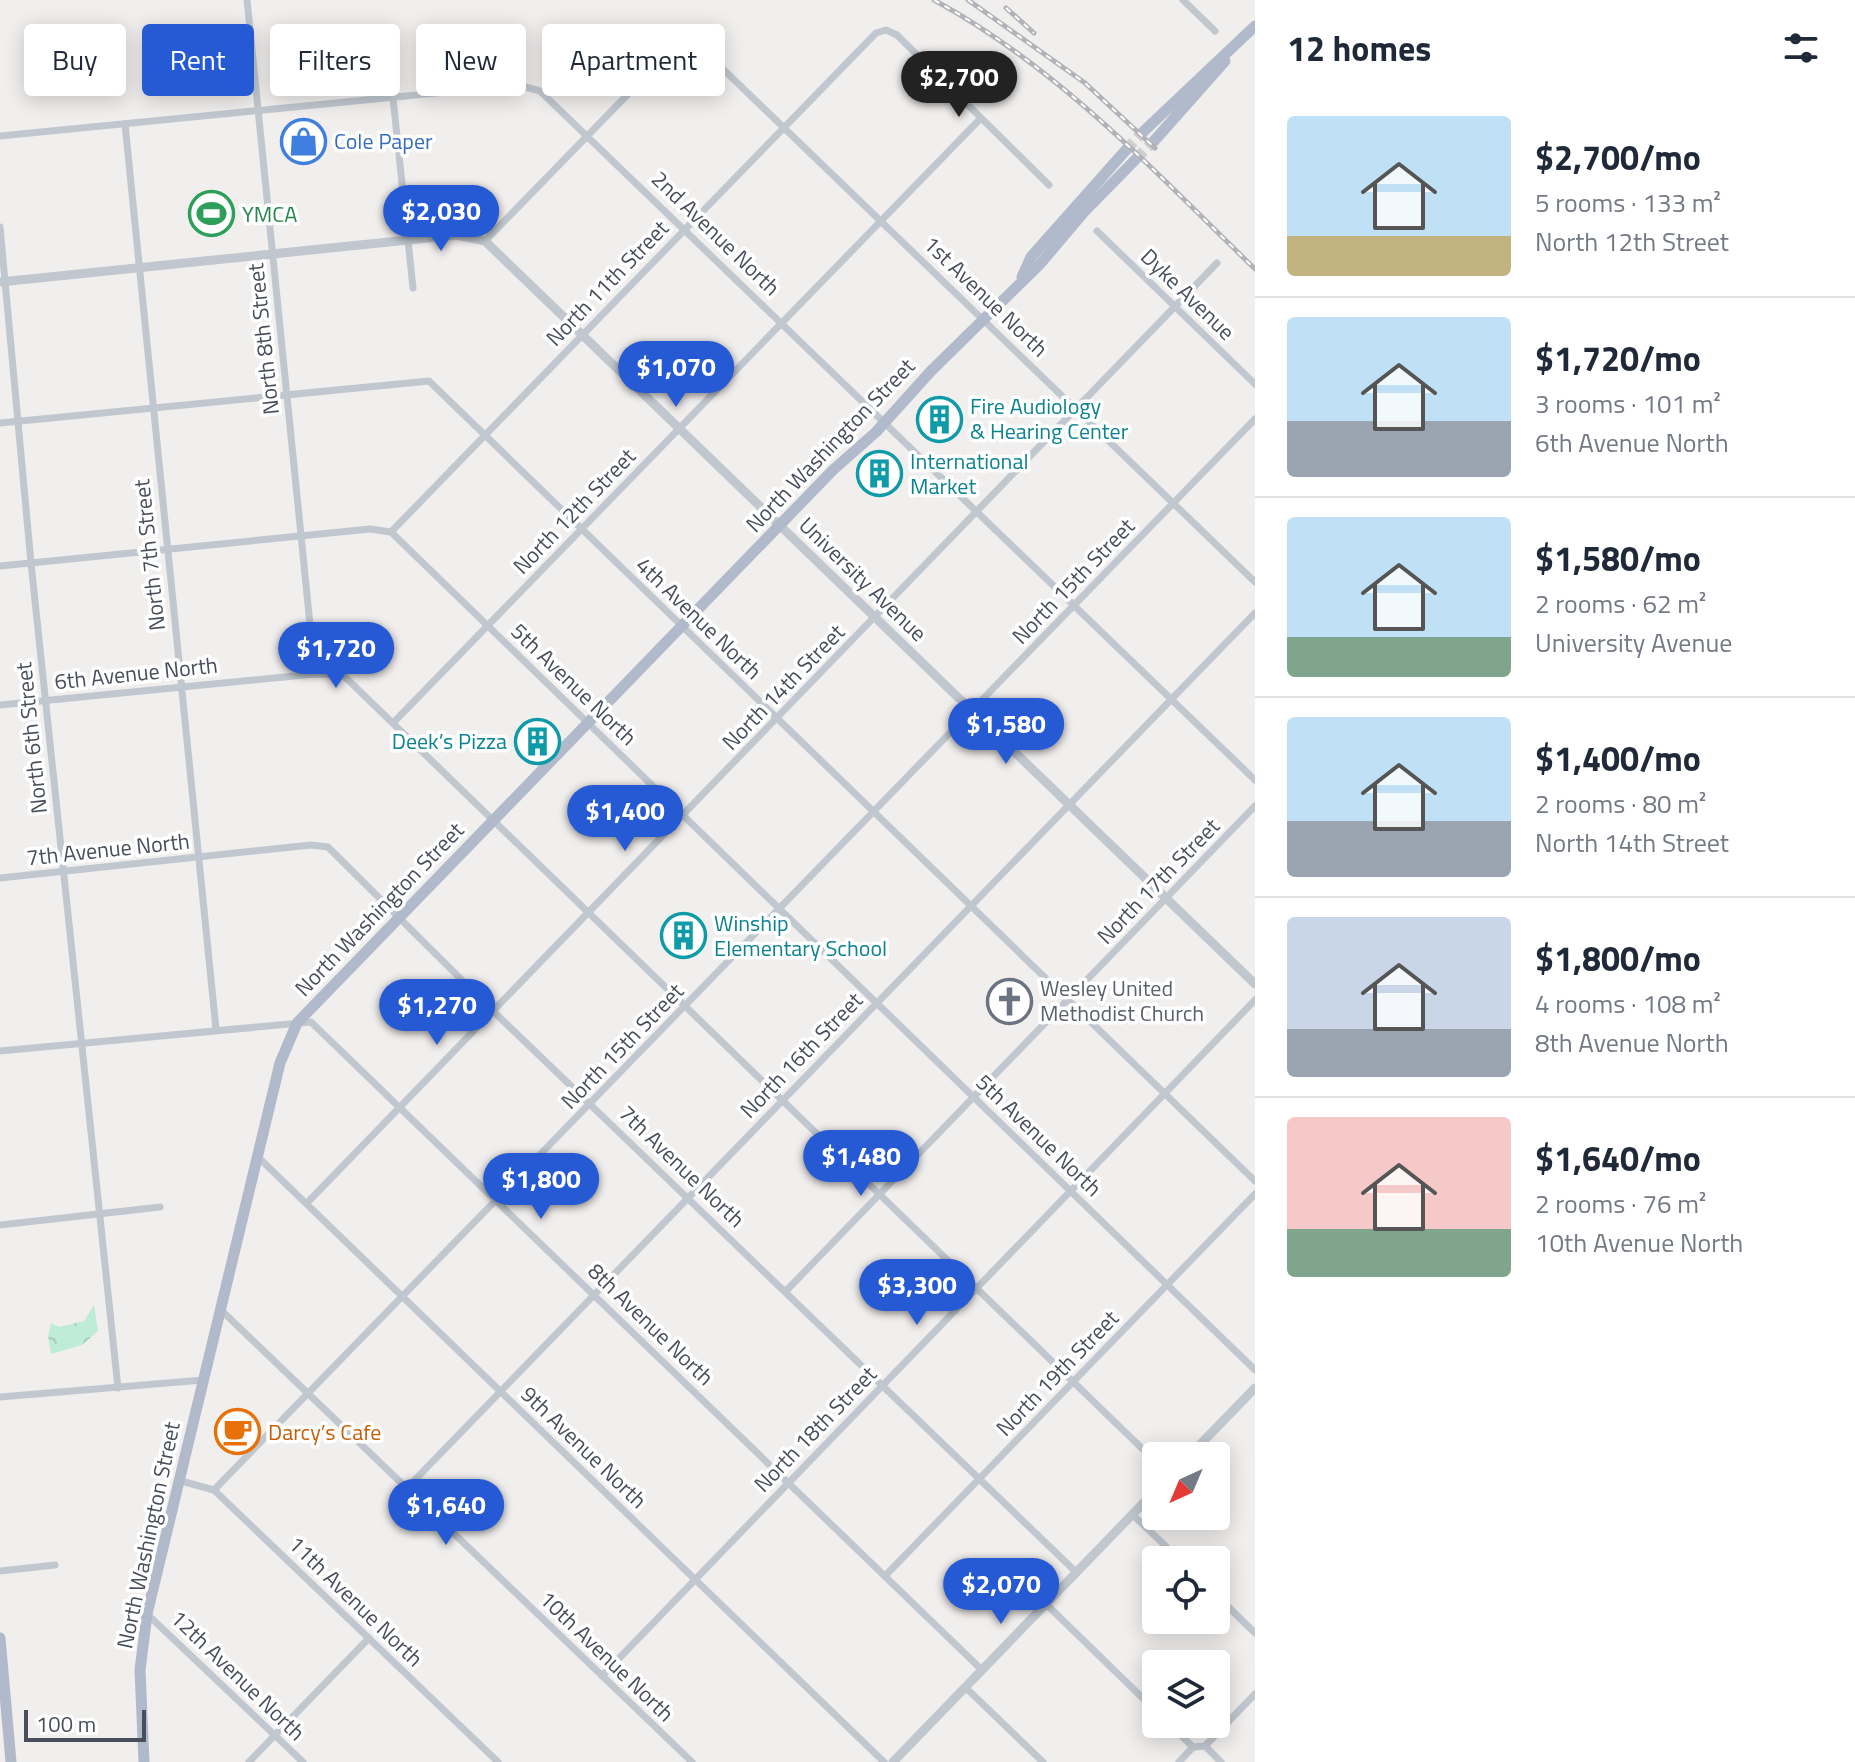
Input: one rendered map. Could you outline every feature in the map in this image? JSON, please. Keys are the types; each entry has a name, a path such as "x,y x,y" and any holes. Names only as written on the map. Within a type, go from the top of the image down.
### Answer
{"main road":[{"path":"1144,131 1252,29"},
{"path":"1154,141 1192,102 1252,29"},
{"name":"North Washington Street","path":"1020,281 1031,257 1126,150"},
{"name":"North Washington Street","path":"144,1762 140,1670 147,1614 280,1063 297,1023 780,524 884,422 1136,159"},
{"path":"0,1638 11,1762"}],"street":[{"name":"North 8th Street","path":"247,0 315,674"},
{"path":"1183,0 1215,31"},
{"name":"North 11th Street","path":"391,532 876,33 886,30 897,35 981,118"},
{"name":"1st Avenue North","path":"589,135 670,51 688,43 706,49 1255,582"},
{"name":"2nd Avenue North","path":"0,136 518,85 529,87 550,98 589,135 1255,780"},
{"path":"393,98 413,288"},
{"path":"981,118 1049,185"},
{"name":"North 12th Street","path":"394,722 981,118"},
{"name":"North 7th Street","path":"125,124 216,1029"},
{"path":"3,281 457,235 485,241 589,135"},
{"name":"North 6th Street","path":"0,227 31,563 118,1388"},
{"name":"Dyke Avenue","path":"1097,231 1255,384"},
{"name":"University Avenue","path":"485,241 584,333 1255,984"},
{"name":"North 14th Street","path":"307,1203 1217,263"},
{"name":"4th Avenue North","path":"0,423 429,381 1255,1181"},
{"name":"North 15th Street","path":"214,1490 310,1395 1255,419"},
{"path":"0,566 370,529 391,532"},
{"name":"5th Avenue North","path":"391,532 1255,1370"},
{"name":"North 16th Street","path":"407,1488 1255,613"},
{"name":"6th Avenue North","path":"0,705 315,674 343,675 1142,1449"},
{"name":"North 17th Street","path":"786,1291 1255,806"},
{"name":"7th Avenue North","path":"0,878 311,845 328,847 494,1012 1076,1572"},
{"name":"North 18th Street","path":"602,1676 1255,1000"},
{"name":"8th Avenue North","path":"297,1023 311,1022 982,1670"},
{"path":"0,1051 297,1023"},
{"name":"9th Avenue North","path":"259,1158 884,1762"},
{"name":"North 19th Street","path":"885,1576 1255,1194"},
{"path":"0,1225 160,1207"},
{"name":"10th Avenue North","path":"221,1310 692,1762"},
{"path":"0,1397 203,1380"},
{"path":"1203,1442 1255,1388"},
{"name":"11th Avenue North","path":"181,1481 214,1490 498,1762"},
{"path":"893,1762 1142,1504"},
{"path":"1132,1514 1165,1546"},
{"path":"0,1571 55,1565"},
{"path":"1046,1604 1142,1697"},
{"path":"1230,1609 1255,1633"},
{"name":"12th Avenue North","path":"147,1614 303,1762"},
{"path":"249,1762 369,1638"},
{"path":"965,1687 1043,1762"},
{"path":"1179,1762 1193,1747 1205,1746 1255,1694"},
{"path":"1184,1738 1193,1747"},
{"path":"1205,1746 1221,1762"}],"green space":[{"path":"94,1305 98,1331 82,1345 51,1354 48,1336 51,1323 59,1327 84,1321"}],"tunnel":[{"path":"1126,150 1144,131"},
{"path":"1136,159 1154,141"}],"railway":[{"path":"934,0 980,27 1064,89 1104,123 1255,269"},
{"path":"968,0 1085,83 1155,148"},
{"path":"1006,8 1034,33"}],"place":[{"name":"Cole Paper","path":"303,141"},
{"name":"YMCA","path":"211,214"},
{"name":"Fire Audiology & Hearing Center","path":"939,419"},
{"name":"International Market","path":"879,474"},
{"name":"Deek’s Pizza","path":"538,741"},
{"name":"Winship Elementary School","path":"683,936"},
{"name":"Wesley United Methodist Church","path":"1009,1001"},
{"name":"Darcy’s Cafe","path":"237,1432"}]}
